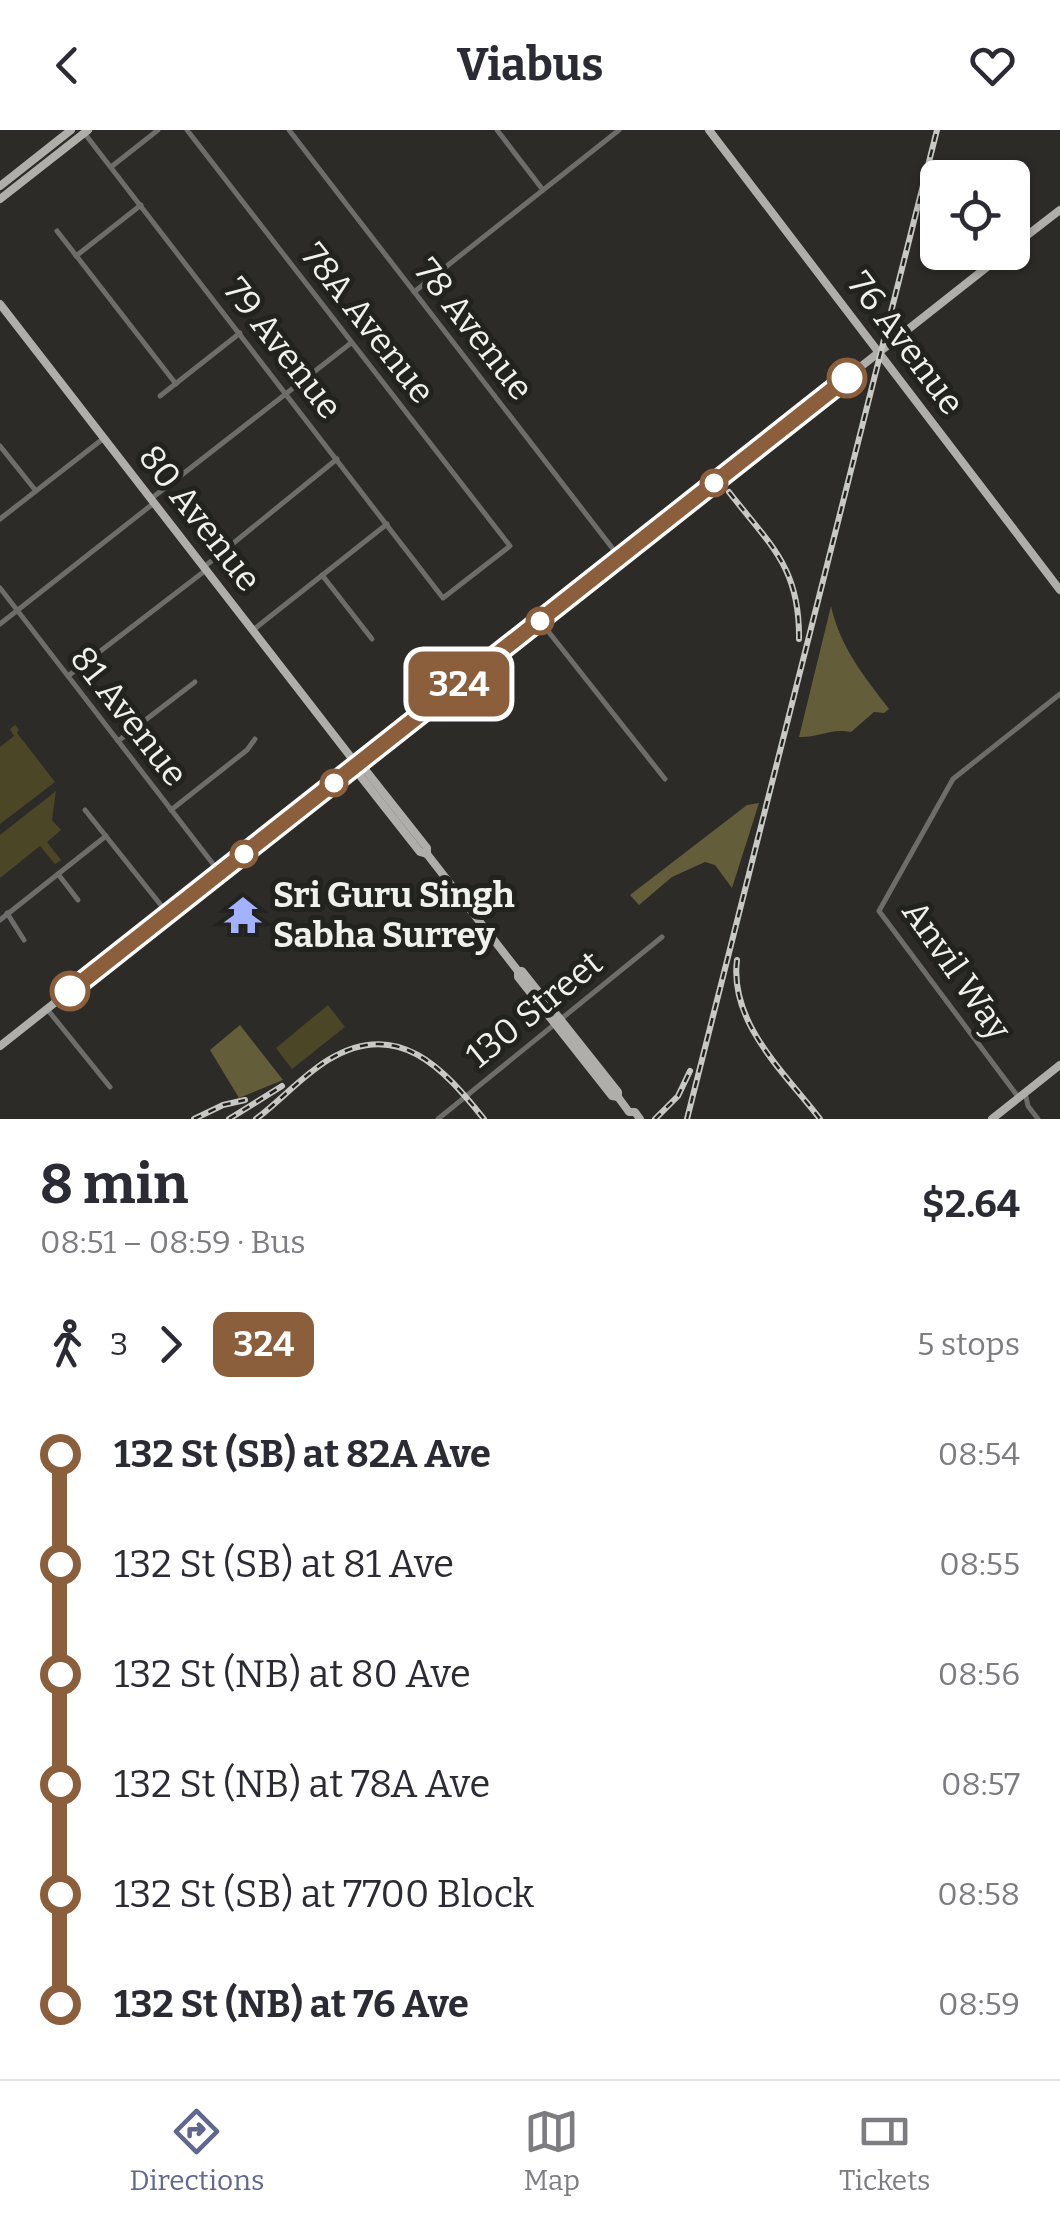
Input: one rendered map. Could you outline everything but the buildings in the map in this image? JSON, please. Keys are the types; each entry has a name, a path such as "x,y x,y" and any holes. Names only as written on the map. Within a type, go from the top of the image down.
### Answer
{"main road":[{"path":"0,186 72,130"},
{"name":"76 Avenue","path":"709,130 1060,590"},
{"path":"0,199 85,131"},
{"path":"1030,233 1060,210"},
{"path":"0,1046 983,270"},
{"name":"80 Avenue","path":"0,304 357,765 361,777 518,971 518,977 558,1022 612,1096 618,1097 629,1115 634,1112 640,1119"},
{"path":"992,1119 1060,1065"}],"street":[{"path":"111,167 158,130"},
{"name":"78A Avenue","path":"187,130 510,546 443,598"},
{"name":"78 Avenue","path":"289,130 620,558"},
{"path":"498,130 543,190"},
{"path":"414,292 620,130"},
{"name":"79 Avenue","path":"85,131 443,598"},
{"path":"76,256 140,205"},
{"path":"57,231 176,384"},
{"path":"160,396 240,333"},
{"path":"0,624 351,343"},
{"path":"0,519 104,438"},
{"path":"0,446 36,491"},
{"path":"68,676 337,460"},
{"path":"253,630 387,524"},
{"path":"322,575 372,639"},
{"name":"81 Avenue","path":"0,588 220,874"},
{"path":"540,621 665,779"},
{"path":"117,742 195,682"},
{"name":"Anvil Way","path":"1022,1095 879,911 953,779 1060,694"},
{"path":"171,810 247,750 255,738"},
{"path":"86,810 168,914"},
{"path":"0,920 106,836"},
{"path":"58,874 78,900"},
{"path":"7,913 24,940"},
{"name":"130 Street","path":"438,1119 662,937"},
{"path":"47,1009 110,1087"},
{"path":"1022,1095 1038,1119"}],"shaded area":[{"path":"831,606 847,648 889,709 874,712 851,732 799,737"},
{"path":"15,725 55,782 0,824 0,747 14,736 10,729"},
{"path":"56,791 52,820 61,830 47,842 61,860 55,864 40,846 0,878 0,835"},
{"path":"759,803 732,888 715,865 705,862 672,877 639,905 630,895 747,805"},
{"path":"328,1005 345,1027 292,1069 276,1048"},
{"path":"240,1025 283,1080 239,1098 210,1050"}],"railway":[{"path":"687,1119 937,130"},
{"path":"729,492 780,558 794,593 799,639"},
{"path":"737,960 737,983 751,1026 776,1065 820,1119"},
{"path":"256,1119 328,1060 353,1048 376,1044 398,1047 436,1067 484,1119"},
{"path":"655,1119 678,1096 690,1071"},
{"path":"229,1119 282,1086"},
{"path":"194,1119 245,1100"}],"bus line":[{"name":"324","path":"70,991 847,378"}],"place":[{"name":"Sri Guru Singh Sabha Surrey","path":"243,915"}]}
